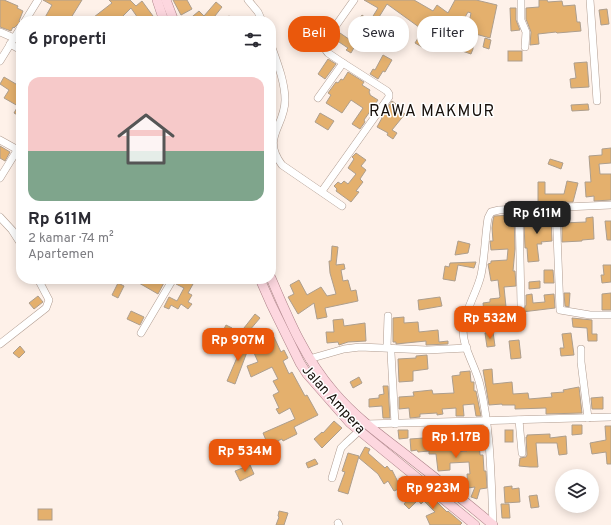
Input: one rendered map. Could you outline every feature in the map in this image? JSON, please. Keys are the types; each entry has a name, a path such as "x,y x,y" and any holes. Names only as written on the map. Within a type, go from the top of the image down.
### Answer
{"main road":[{"path":"157,0 162,16"},
{"path":"166,0 172,16"},
{"name":"Jalan Ampera","path":"262,284 300,363 350,423 475,525"},
{"name":"Jalan Ampera","path":"274,284 309,359 333,392 366,424 464,500 493,525"}],"street":[{"path":"28,16 38,0"},
{"path":"248,0 260,16"},
{"path":"322,191 389,97 387,91 328,53 325,49 325,41 354,0"},
{"path":"522,0 521,20 526,32 525,47"},
{"path":"590,0 597,101"},
{"path":"0,32 16,45"},
{"path":"0,61 16,35"},
{"path":"276,62 282,81 285,101 276,130"},
{"path":"318,98 343,63"},
{"path":"0,140 16,146"},
{"path":"0,178 16,152"},
{"path":"276,157 282,165 342,206"},
{"path":"493,525 491,468 487,421 480,384 467,348 463,331 464,323 480,276 488,218 493,211 611,206"},
{"path":"556,208 560,310 590,315 611,315"},
{"path":"519,209 521,305"},
{"path":"0,218 16,236"},
{"path":"0,344 46,308 49,300 41,284"},
{"path":"141,333 170,284"},
{"path":"388,316 389,350 395,424"},
{"path":"309,359 344,349 360,347 389,350 467,348"},
{"path":"581,349 581,362 588,418"},
{"path":"366,424 611,417"},
{"path":"519,420 522,454"},
{"path":"332,478 341,448 359,431"}],"building":[{"path":"0,0 4,0 18,6 17,8 23,11 21,16 16,16 16,26 14,28 13,27 11,31 0,27"},
{"path":"43,0 82,0 72,16 46,16 52,5"},
{"path":"109,0 130,0 136,6 142,1 153,16 137,16 131,8 123,16 95,16 112,3"},
{"path":"173,0 187,0 192,9 181,15"},
{"path":"364,0 414,0 433,11 437,5 448,13 455,0 476,0 497,5 490,38 478,35 478,16 470,16 471,13 468,12 466,16 417,16 417,26 409,20 409,16 404,16 387,4 380,16 373,16 378,8"},
{"path":"539,0 547,0 548,2 562,1 563,6 575,5 577,22 580,22 581,31 538,34 539,44 530,45 531,32 526,19 526,8 539,7"},
{"path":"216,2 222,7 215,16 204,16"},
{"path":"510,8 516,8 516,20 520,30 511,31"},
{"path":"607,9 609,24 601,25 599,10"},
{"path":"199,11 204,16 193,16"},
{"path":"340,33 348,38 348,48 340,43"},
{"path":"485,38 491,40 489,49 483,47"},
{"path":"508,51 522,51 522,61 508,61"},
{"path":"383,55 392,60 385,72 383,71 378,79 370,74 373,69 375,70"},
{"path":"328,59 336,64 325,79 318,74"},
{"path":"587,62 589,87 571,88 570,79 576,78 574,63"},
{"path":"348,72 364,82 362,85 370,90 370,95 378,100 364,120 365,122 360,129 352,124 363,108 351,100 342,113 326,103 331,95 328,93 336,82 338,83 341,79 343,80"},
{"path":"4,77 16,84 16,105 4,98 9,90 0,84"},
{"path":"392,101 400,107 398,109 405,114 392,130 397,133 393,139 387,135 388,133 377,127 382,118 381,117"},
{"path":"588,104 589,110 572,111 571,105"},
{"path":"320,113 334,121 328,130 315,122"},
{"path":"0,146 10,152 5,161 0,158"},
{"path":"611,148 611,163 599,164 600,174 611,174 611,200 594,201 594,196 586,197 585,182 591,182 589,156 602,155 602,149"},
{"path":"356,153 366,160 361,166 366,170 360,179 363,182 356,191 359,192 351,202 336,191 337,189 334,186 338,182 341,184 344,181 348,184 356,174 348,168 354,159 352,157"},
{"path":"550,159 563,163 561,169 548,164"},
{"path":"567,181 578,183 573,202 538,203 538,182 545,182 545,194 564,194"},
{"path":"541,213 541,217 551,216 552,241 537,244 539,261 528,262 527,248 525,248 524,224 535,223 534,214"},
{"path":"514,215 515,249 513,271 515,271 516,286 504,287 506,307 508,307 509,315 500,316 500,319 485,321 483,303 490,302 490,299 500,297 498,280 491,281 488,264 491,263 491,261 507,260 508,249 491,250 490,241 493,241 492,228 494,216"},
{"path":"593,217 594,239 562,242 562,223 586,222 586,218"},
{"path":"605,221 611,221 611,240 607,240"},
{"path":"458,241 470,244 468,253 455,255"},
{"path":"332,246 338,247 336,265 344,264 345,269 341,270 343,281 348,280 351,291 356,290 358,301 325,308 327,317 317,319 314,303 298,314 288,297 294,294 290,285 299,280 307,295 321,287 327,296 336,294 330,273 329,261 331,261"},
{"path":"476,262 474,268 458,265 455,281 443,279 445,266 449,267 450,263"},
{"path":"603,265 611,265 611,282 602,283 601,275 604,275"},
{"path":"544,270 553,270 554,283 544,283"},
{"path":"540,281 540,288 529,289 529,282"},
{"path":"118,284 124,286 118,298 112,295"},
{"path":"141,284 163,284 158,294"},
{"path":"176,284 193,284 188,293 192,295 188,302 192,304 188,309 181,304 178,309 171,305 169,309 164,307 169,297 177,301 184,288"},
{"path":"564,293 570,293 569,307 565,306"},
{"path":"611,293 611,310 602,310 602,294"},
{"path":"532,294 533,303 545,302 544,295 554,294 555,308 522,312 521,310 524,309 526,305 526,295"},
{"path":"38,296 43,302 34,309 29,303"},
{"path":"440,297 442,306 419,310 418,300"},
{"path":"131,311 144,317 140,325 127,319"},
{"path":"255,314 260,318 249,331 250,332 247,337 240,333"},
{"path":"404,317 404,323 418,322 419,332 438,330 439,342 448,341 448,344 426,345 426,341 396,344 396,342 393,342 393,318"},
{"path":"572,318 592,320 592,334 597,334 597,341 588,341 587,328 573,327"},
{"path":"343,319 344,326 365,323 366,341 348,342 339,345 338,342 327,343 326,332 334,332 333,320"},
{"path":"226,325 232,328 227,338 221,335"},
{"path":"493,332 495,346 487,347 485,333"},
{"path":"571,333 574,355 561,356 560,348 564,348 562,334"},
{"path":"274,337 281,352 284,350 288,358 283,361 289,374 292,372 305,396 307,395 318,415 294,427 297,434 283,441 282,439 268,445 263,433 295,419 290,408 279,414 276,409 279,408 273,395 279,392 273,381 278,379 272,367 251,377 247,366 258,362 251,346"},
{"path":"519,340 521,358 511,359 509,341"},
{"path":"243,342 250,344 235,384 227,381 239,353 232,350 235,344 241,347"},
{"path":"20,346 25,352 19,358 13,353"},
{"path":"427,355 428,369 413,371 413,381 399,382 398,359 416,358 416,356"},
{"path":"492,369 493,384 512,382 513,394 528,393 529,399 552,397 551,393 564,392 563,390 579,387 582,413 546,414 546,408 515,409 515,405 489,405 483,370"},
{"path":"470,371 471,382 474,382 474,391 476,391 481,416 476,416 474,404 463,405 464,416 456,416 456,408 442,409 443,414 420,414 420,417 410,418 409,408 399,409 399,397 414,396 413,392 432,390 433,394 454,393 452,376 460,375 460,372"},
{"path":"359,377 362,383 353,388 350,382"},
{"path":"383,386 388,386 390,418 383,418 382,406 369,407 369,399 379,398 379,395 384,394"},
{"path":"603,397 603,409 592,409 591,398"},
{"path":"334,421 342,428 322,448 314,439 322,432 323,433"},
{"path":"572,425 582,425 582,434 572,435"},
{"path":"605,426 611,426 611,464 607,464 606,452 592,454 590,443 606,440"},
{"path":"398,430 408,430 408,438 399,439"},
{"path":"451,430 454,452 467,451 466,443 479,442 480,455 483,455 484,471 486,471 487,488 480,489 477,499 471,497 475,487 468,488 467,474 470,474 469,462 450,463 450,470 438,471 436,454 429,454 429,451 411,451 410,439 424,438 425,441 443,439 443,431"},
{"path":"505,430 513,430 513,442 505,442"},
{"path":"550,434 550,438 566,436 567,454 559,455 557,443 536,443 538,467 519,466 520,458 526,457 527,455 527,435"},
{"path":"365,447 370,449 368,453 385,468 387,466 391,471 392,470 401,488 394,491 388,481 384,484 378,474 359,458"},
{"path":"348,453 359,456 348,494 338,491 345,472 342,471"},
{"path":"315,459 318,464 308,468 306,463"},
{"path":"250,465 254,474 240,481 235,471"},
{"path":"512,486 512,489 519,488 520,502 505,503 504,487"},
{"path":"423,491 462,523 460,525 430,525 426,516 435,512 424,501 421,504 418,500 409,509 404,504 409,498 407,496 411,492 416,497"},
{"path":"537,495 539,507 531,508 529,496"},
{"path":"501,504 509,504 510,518 502,518"},
{"path":"38,509 52,509 52,520 38,520"},
{"path":"279,511 288,513 284,525 276,525 279,517"}],"district":[{"name":"RAWA MAKMUR","path":"432,112"}]}
